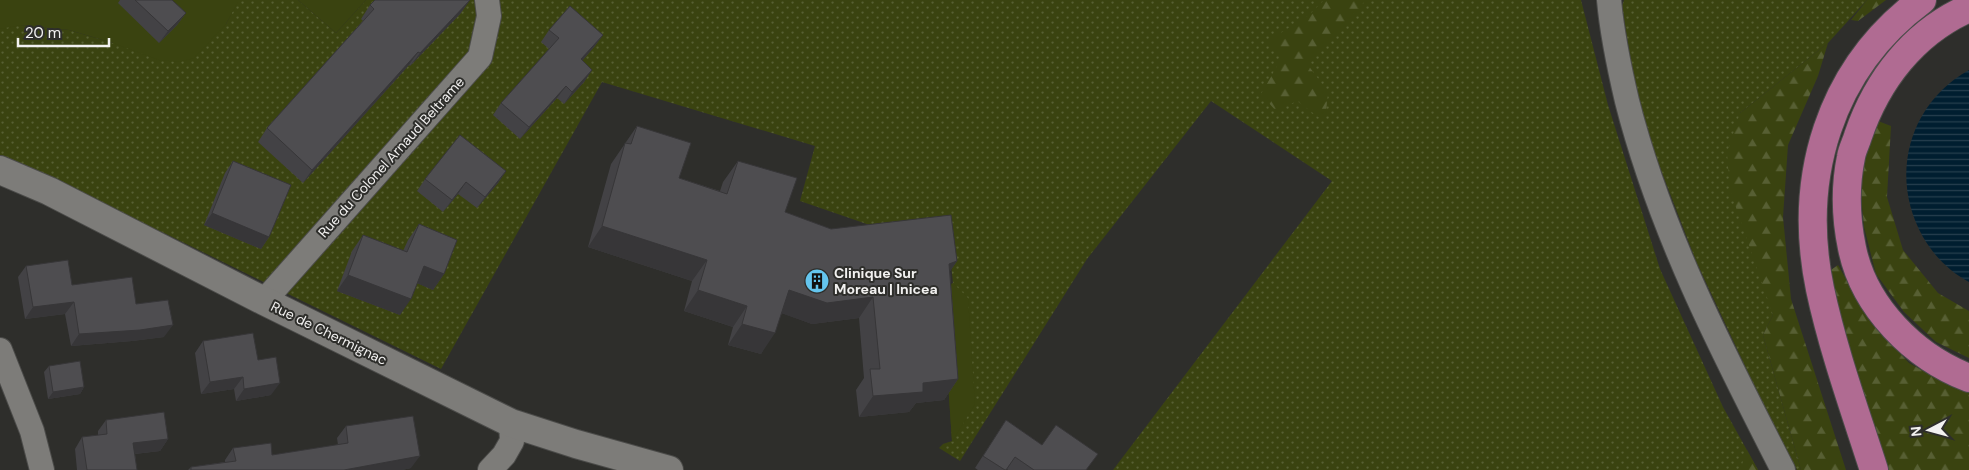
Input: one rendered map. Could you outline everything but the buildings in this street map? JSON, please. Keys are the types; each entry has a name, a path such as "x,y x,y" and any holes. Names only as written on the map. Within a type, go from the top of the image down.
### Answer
{"highway":[{"path":"1874,470 1829,324 1820,288 1814,250 1813,212 1816,173 1826,131 1842,94 1856,70 1889,28 1922,0"},
{"path":"1969,8 1952,15 1918,40 1887,75 1865,115 1851,157 1846,209 1852,249 1863,282 1879,309 1901,335 1923,354 1952,372 1969,378"}],"street":[{"name":"Rue du Colonel Arnaud Beltrame","path":"264,301 480,57 489,16 487,0"},
{"path":"1609,0 1610,21 1621,76 1636,133 1661,211 1695,291 1733,372 1783,470"},
{"name":"Rue de Chermignac","path":"0,170 50,191 264,301 511,422 576,444 669,470"},
{"path":"0,350 32,431 42,470"},
{"path":"490,470 504,455 512,441 511,422"}],"green space":[{"path":"0,0 238,0 238,2 226,24 194,58 179,62 159,60 113,43 69,30 21,25 0,29"},
{"path":"238,0 298,0 336,33 366,0 1581,0 1608,105 1660,269 1723,407 1758,470 1113,470 1332,181 1211,101 1087,259 960,461 939,448 943,444 952,441 942,291 953,283 947,227 890,232 800,201 815,146 602,82 441,369 162,232 0,167 0,14 21,25 69,30 113,43 226,24"},
{"path":"298,0 366,0 336,33"},
{"path":"1324,0 1366,0 1308,65 1328,92 1325,122 1297,101 1276,111 1261,94 1282,57 1268,41 1309,15"},
{"path":"1624,0 1867,0 1828,43 1740,113 1773,315 1763,335 1801,470 1797,470 1766,411 1696,261 1639,113 1622,6"},
{"path":"1867,0 1886,0 1858,21 1851,20"},
{"path":"1828,43 1818,76 1788,145 1783,217 1791,299 1846,470 1801,470 1763,335 1773,315 1730,190 1727,153 1740,113"},
{"path":"1878,121 1891,126 1887,197 1903,250 1938,293 1969,311 1969,358 1936,342 1904,312 1876,274 1864,227 1860,185 1867,142"},
{"path":"1838,265 1871,323 1909,363 1952,387 1969,392 1969,470 1887,470 1844,335 1828,272"},
{"path":"953,283 968,298 975,404 952,442 942,291"},
{"path":"1747,450 1758,470 1740,470"}],"water":[{"path":"1969,70 1969,282 1943,263 1923,237 1913,214 1907,190 1907,167 1910,144 1919,122 1931,102 1948,84"}],"place":[{"name":"Clinique Sur Moreau | Inicea","path":"817,281"}]}
